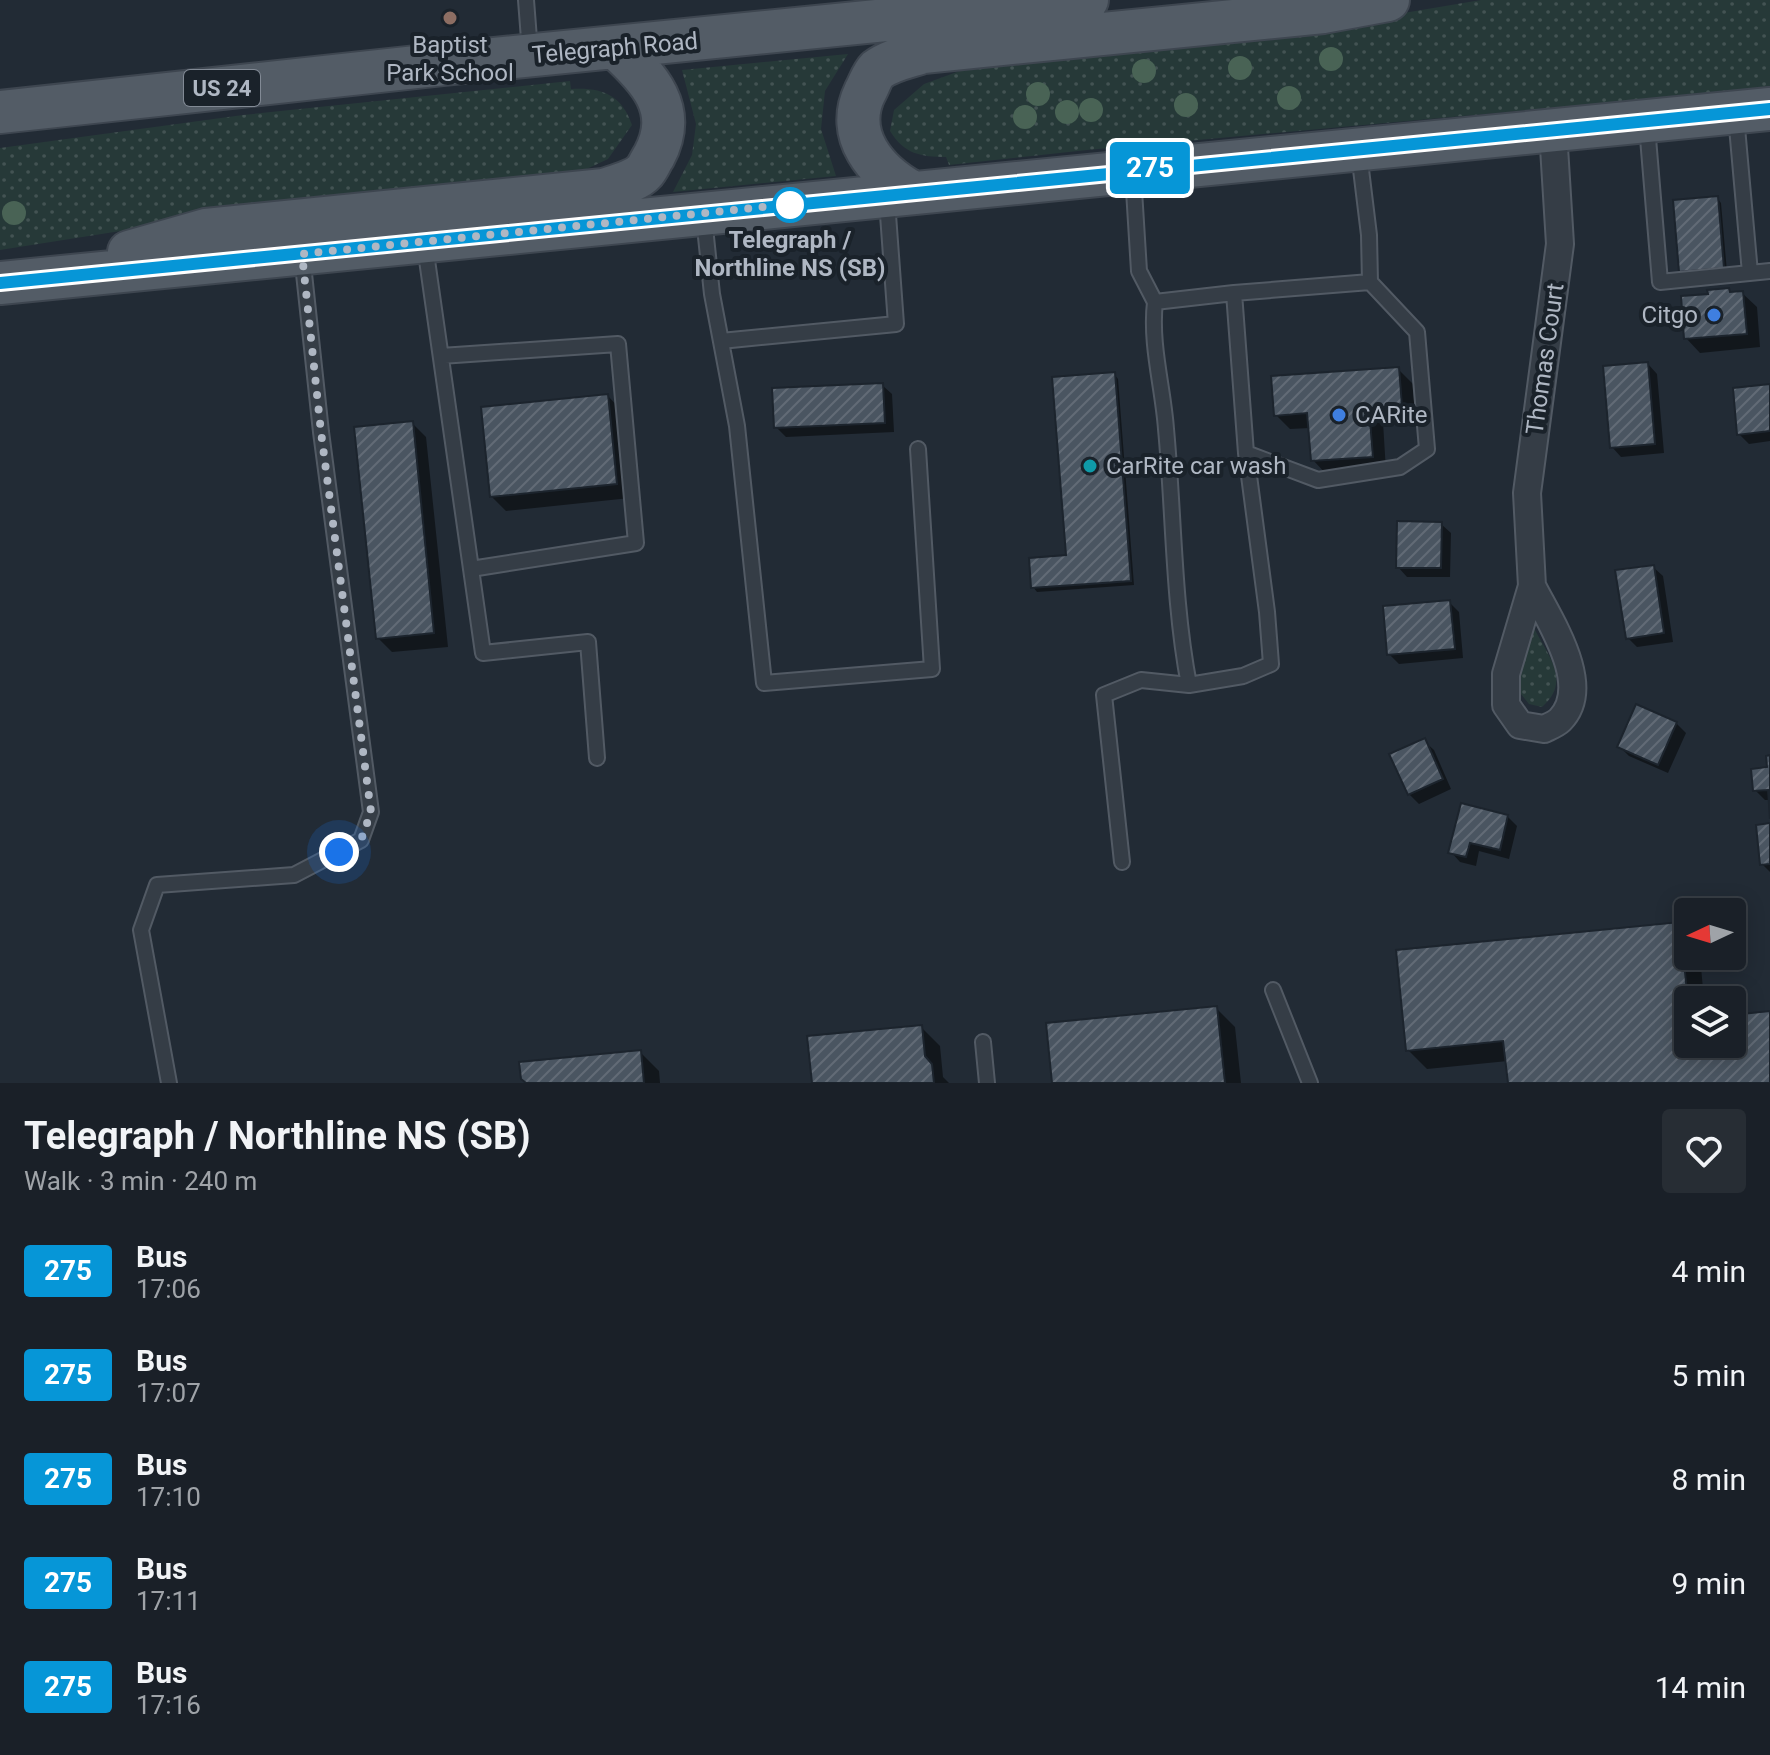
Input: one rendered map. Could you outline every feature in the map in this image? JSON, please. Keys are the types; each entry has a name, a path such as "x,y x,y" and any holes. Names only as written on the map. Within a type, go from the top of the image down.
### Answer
{"main road":[{"name":"Telegraph Road","path":"8,113 1087,0"},
{"path":"900,194 862,141 858,121 862,99 875,71 895,61 923,52 1323,12 1388,0"},
{"path":"41,278 206,230 604,190 644,173 659,146 664,125 662,107 654,89 641,70 616,48"},
{"path":"0,283 1753,110"}],"street":[{"name":"Thomas Court","path":"1532,586 1569,661 1573,693 1561,719 1544,729 1520,725 1506,705 1506,674 1532,586 1527,493 1560,244 1553,131"}],"lane":[{"path":"526,0 531,56"},
{"path":"1750,273 1753,110"},
{"path":"1647,121 1660,282 1770,271"},
{"path":"1246,453 1318,480 1400,467 1427,449 1417,332 1370,282 1369,235 1358,148"},
{"path":"1133,170 1139,271 1155,302 1153,322 1166,428 1180,637 1189,685"},
{"path":"721,341 896,324 900,194"},
{"path":"704,214 712,294 737,426 764,683 932,669 918,449"},
{"path":"425,242 483,653 588,642 597,758"},
{"path":"169,1083 141,930 157,885 294,875 361,840 371,812 321,432 302,254"},
{"path":"1155,302 1370,282"},
{"path":"1122,862 1104,695 1141,680 1189,685 1243,676 1271,664 1246,453 1234,293"},
{"path":"441,356 618,344 636,543 471,569"},
{"path":"1273,990 1310,1083"},
{"path":"983,1042 987,1083"}],"green space":[{"path":"1481,0 1770,0 1770,88 949,165 946,157 921,155 907,149 890,131 894,110 924,84 965,69 964,61 1338,24"},
{"path":"848,54 825,91 821,129 836,176 673,192 692,155 696,124 682,70"},
{"path":"570,81 571,89 609,95 623,106 632,125 608,159 576,174 184,221 0,250 0,148 243,115"},
{"path":"1534,628 1551,658 1556,678 1551,697 1542,707 1529,704 1517,689"}],"building":[{"path":"1718,196 1724,268 1679,272 1673,200"},
{"name":"Citgo","path":"1729,288 1730,292 1743,291 1747,334 1684,339 1681,296 1708,294 1707,290"},
{"path":"1648,362 1655,444 1610,448 1603,366"},
{"name":"CARite","path":"1399,367 1402,406 1369,408 1373,457 1311,461 1307,413 1274,416 1271,376"},
{"name":"CarRite car wash","path":"1115,372 1131,581 1031,588 1029,558 1066,555 1052,377"},
{"path":"883,383 885,423 774,428 772,388"},
{"path":"1770,384 1770,431 1737,435 1733,388"},
{"path":"608,394 617,484 490,497 481,407"},
{"path":"413,421 434,633 376,639 354,427"},
{"path":"1397,521 1442,522 1441,568 1396,568"},
{"path":"1654,565 1664,633 1626,639 1615,570"},
{"path":"1450,600 1455,649 1387,655 1383,606"},
{"path":"1636,704 1677,722 1658,765 1617,747"},
{"path":"1425,738 1443,779 1408,795 1389,754"},
{"path":"1770,755 1770,819 1768,790 1753,791 1751,769 1767,767 1766,756"},
{"path":"1461,803 1508,815 1500,850 1470,843 1466,857 1448,853"},
{"path":"1770,823 1770,864 1760,865 1756,825"},
{"path":"1674,923 1674,970 1685,970 1686,986 1674,986 1674,1058 1746,1058 1746,1014 1770,1011 1770,1083 1508,1083 1503,1041 1406,1051 1396,950"},
{"path":"1217,1006 1225,1083 1052,1083 1046,1023"},
{"path":"922,1025 925,1056 932,1064 934,1083 812,1083 807,1036"},
{"path":"641,1050 644,1083 526,1083 521,1079 519,1062"}],"bus line":[{"name":"275","path":"0,283 1770,109"}],"place":[{"name":"Baptist Park School","path":"450,18"},
{"name":"Telegraph / Northline NS (SB)","path":"790,205"},
{"name":"Citgo","path":"1714,315"},
{"name":"CARite","path":"1339,415"},
{"name":"CarRite car wash","path":"1090,466"}],"route":[{"path":"339,852 361,840 371,812 321,432 302,254 793,204 790,205"}]}
